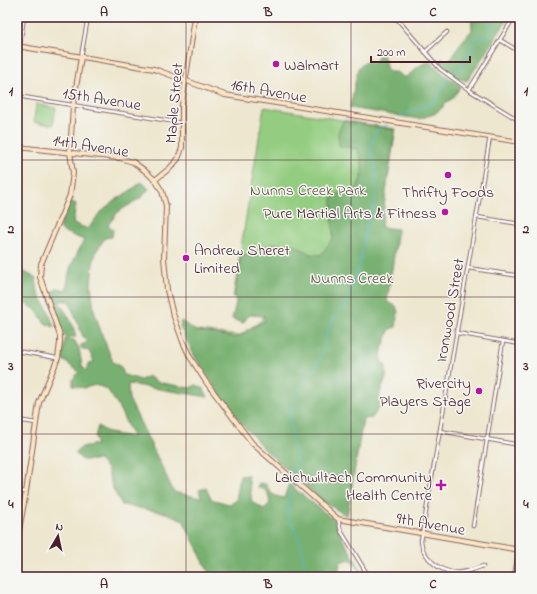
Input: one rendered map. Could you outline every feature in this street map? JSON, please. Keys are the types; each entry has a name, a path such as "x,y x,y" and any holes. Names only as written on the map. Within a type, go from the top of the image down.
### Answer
{"street":[{"path":"17,65 18,47 24,17"},
{"path":"17,541 39,403 58,358 60,336 40,277 41,264 70,195 73,173 70,152 73,106 88,17"},
{"name":"Maple Street","path":"154,180 170,168 178,159 182,148 182,104 196,17"},
{"path":"393,17 398,20 440,69 469,90 520,120"},
{"path":"398,20 401,17"},
{"path":"469,90 514,17"},
{"path":"425,52 447,32"},
{"path":"500,40 520,52"},
{"name":"16th Avenue","path":"18,47 154,69 224,95 520,142"},
{"name":"15th Avenue","path":"17,96 182,123"},
{"name":"Ironwood Street","path":"483,566 467,572 454,573 446,571 433,564 424,552 421,541 490,137"},
{"name":"14th Avenue","path":"17,147 120,158 133,162 154,180 162,190 166,206 164,258 167,290 172,311 190,357 206,382 252,443 338,519"},
{"path":"477,217 520,224"},
{"path":"468,268 520,276"},
{"path":"457,333 520,344"},
{"path":"473,526 503,341"},
{"path":"17,351 58,358"},
{"path":"17,420 36,423"},
{"path":"440,431 520,445"},
{"path":"17,491 26,492"},
{"path":"338,519 341,531 369,577"},
{"name":"9th Avenue","path":"338,519 519,550"},
{"path":"514,577 520,542"}],"green space":[{"path":"471,17 509,17 467,81 457,78 438,64 441,59 450,60 459,45 472,30"},
{"path":"381,54 389,72 397,72 403,77 406,77 420,65 430,62 461,86 452,99 446,102 442,108 434,114 419,119 350,108 358,68 368,60 375,63 378,55"},
{"path":"36,104 56,108 53,125 34,122"},
{"name":"Nunns Creek Park","path":"264,107 396,129 380,227 294,407 184,329 239,336 262,320 264,302 233,297"},
{"path":"343,121 395,130 381,227 398,229 387,302 396,306 398,312 396,327 390,329 382,349 381,361 386,366 386,378 380,393 379,408 372,418 363,419 347,516 321,500 264,449 230,410 195,357 180,327 181,321 196,331 236,338 265,321 264,316 249,315 243,323 232,319 236,302 235,295 241,253 248,255 273,244 295,245 310,254 321,255 333,238 332,198 343,191 356,190 362,176 362,163 358,149 339,146 338,133"},
{"path":"142,182 149,189 142,197 118,212 108,225 113,229 112,237 105,238 97,250 93,264 91,285 94,310 101,332 113,362 121,367 124,375 141,380 148,376 157,382 190,388 196,385 203,388 208,397 128,384 129,399 174,492 201,498 199,490 206,488 211,499 229,504 236,501 240,476 248,475 252,502 264,509 270,503 268,494 263,489 258,488 259,483 266,484 273,494 284,498 289,484 334,520 341,536 363,573 349,559 340,562 338,577 211,577 183,520 166,513 122,505 113,489 107,469 99,460 82,460 75,453 82,447 97,444 95,437 98,426 109,433 133,437 117,404 107,389 96,385 84,388 73,386 73,379 79,372 62,359 65,339 74,340 79,348 82,366 86,371 89,363 94,362 89,351 81,348 81,345 88,342 83,337 69,301 58,301 69,318 76,337 65,337 47,292 53,298 55,297 52,292 58,288 66,290 70,268 84,240 64,232 59,228 70,201 76,204 73,223 88,229 99,214 114,201"},
{"path":"17,268 36,278 38,293 48,310 54,327 45,323 35,309 17,299"}],"waterway":[{"name":"Nunns Creek","path":"457,73 467,56 470,54 474,38 488,36 491,33 491,17"},
{"name":"Nunns Creek","path":"400,116 435,101 441,89 449,79"},
{"name":"Nunns Creek","path":"293,477 296,455 289,421 291,409 296,396 320,359 328,329 348,297 360,264 367,222 374,204 376,187 376,170 370,149 374,134 380,128 388,124"},
{"name":"Nunns Creek","path":"292,482 287,516 301,543 306,577"}],"place":[{"name":"Walmart","path":"276,64"},
{"name":"Thrifty Foods","path":"448,175"},
{"name":"Pure Martial Arts & Fitness","path":"445,212"},
{"name":"Andrew Sheret Limited","path":"186,258"},
{"name":"Rivercity Players Stage","path":"479,391"},
{"name":"Laichwiltach Community Health Centre","path":"441,485"}]}
